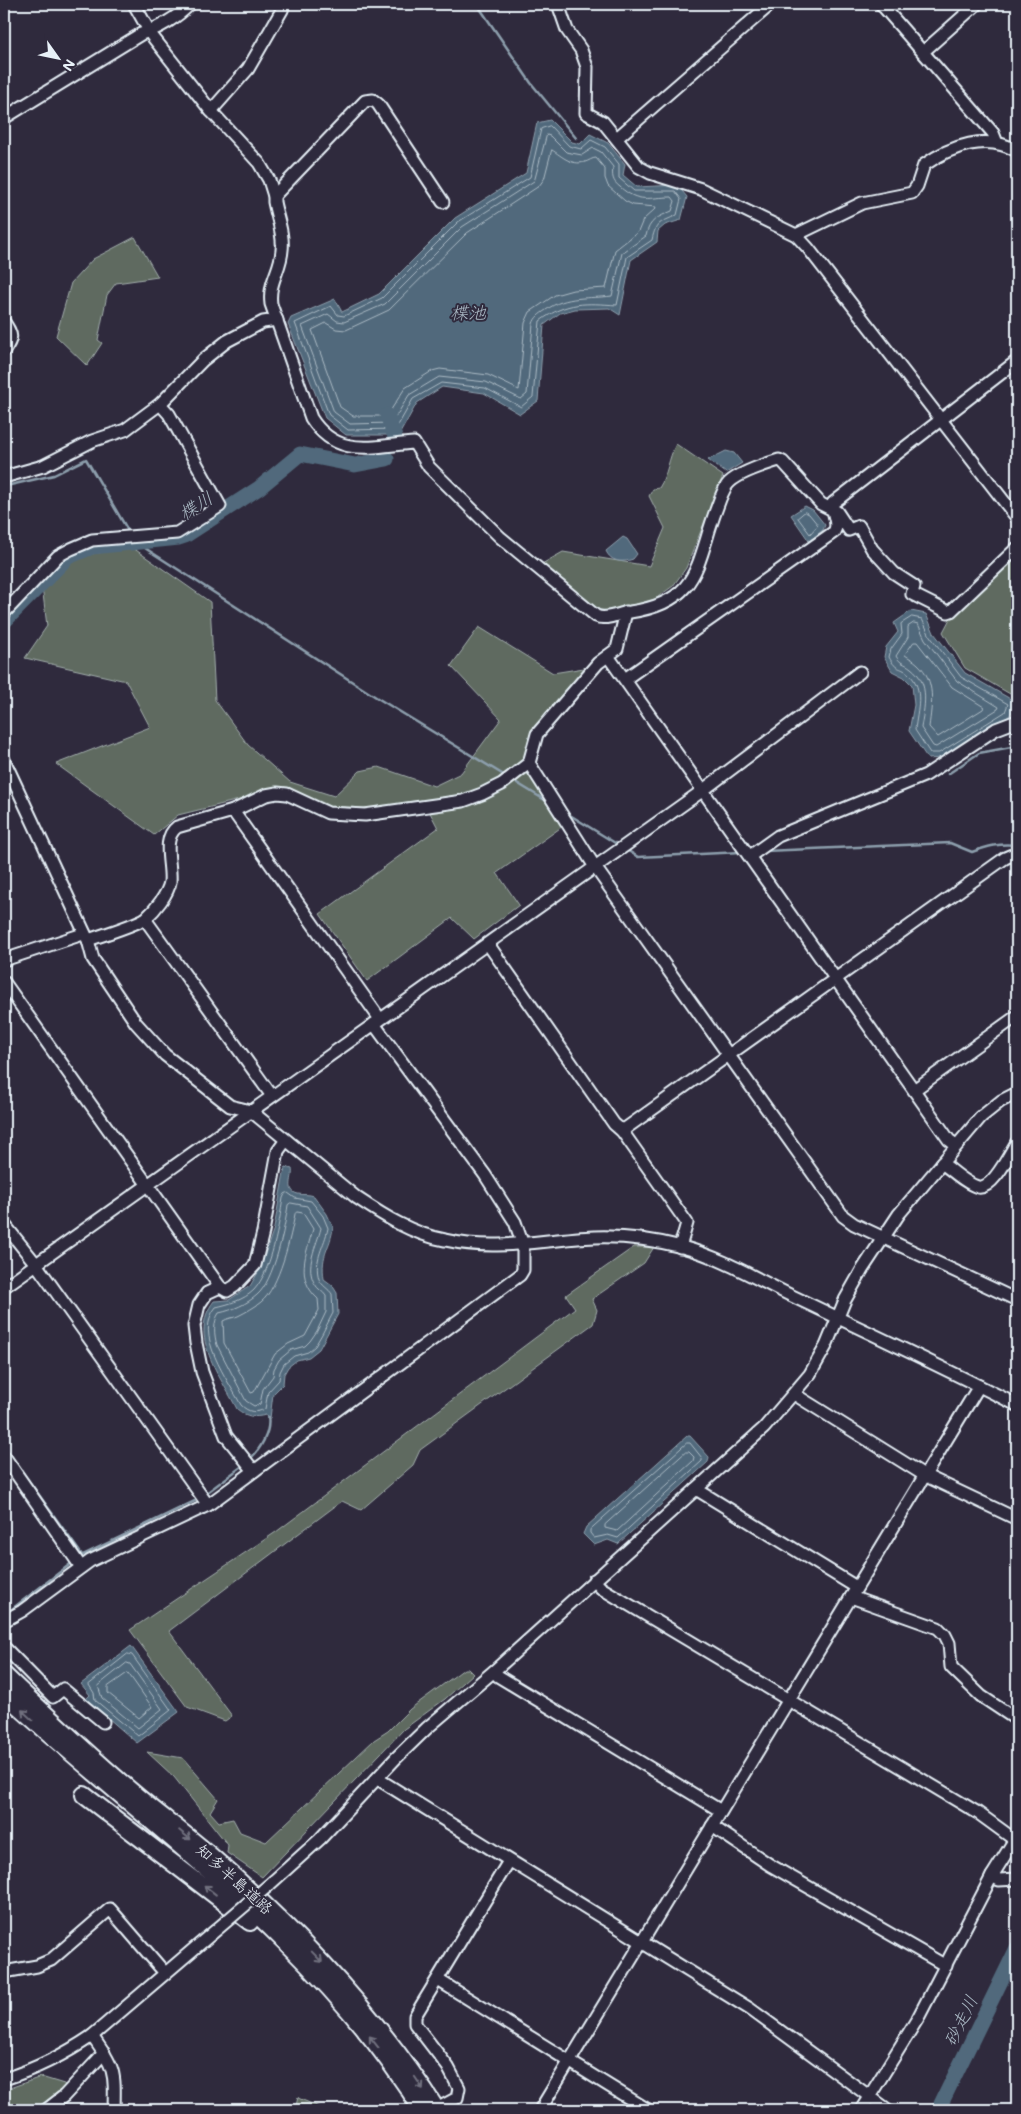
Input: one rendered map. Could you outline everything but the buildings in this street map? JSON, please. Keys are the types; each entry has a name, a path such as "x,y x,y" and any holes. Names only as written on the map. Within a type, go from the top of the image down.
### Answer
{"highway":[{"name":"知多半島道路","path":"4,1675 69,1737 211,1856 304,1943 330,1970 447,2107"},
{"name":"知多半島道路","path":"4,1693 50,1736 256,1912 291,1947 351,2015 391,2064 422,2110"},
{"path":"84,1794 249,1921 305,1972 336,2005 351,2015"}],"street":[{"path":"134,4 150,32 211,110 259,163 274,196 283,240 279,265 271,283 270,293 277,320 311,418 319,430 341,445 352,447 414,442 429,467 500,537 556,584 601,618 658,605 674,597 682,590 699,567 709,529 727,485 736,477 776,461 781,461 821,504 836,512 849,530 859,526 872,549 894,573 914,586 912,594 948,612 1017,548"},
{"path":"4,118 141,34 150,32 179,14 190,4"},
{"path":"211,110 248,69 284,4"},
{"path":"558,4 567,30 581,50 588,67 586,113 603,122 639,167 650,173 701,189 796,235 1017,518"},
{"path":"617,138 771,4"},
{"path":"881,4 993,133 997,144"},
{"path":"923,52 977,4"},
{"path":"274,196 365,102 373,100 378,104 444,202"},
{"path":"796,235 862,203 912,193 917,186 924,165 948,152 982,142 997,144 1017,152"},
{"path":"4,477 44,466 92,441 125,430 160,404 203,360 227,341 257,324 277,320"},
{"path":"4,322 11,333 11,339 4,351"},
{"path":"625,679 834,532 836,523 832,511 833,503 1017,361"},
{"path":"4,612 58,556 92,540 178,533 220,506 169,414 160,404"},
{"path":"4,960 145,918 161,900 170,884 169,838 172,831 176,827 233,811 266,795 287,794 328,813 365,815 418,809 463,801 502,784 530,763 537,734 598,663 617,649 626,612"},
{"path":"608,656 949,1140 956,1145"},
{"path":"4,1287 702,791 860,672"},
{"path":"750,856 778,836 932,773 996,729 1017,720"},
{"path":"4,760 86,937 93,959 136,1023 166,1055 230,1106 251,1111 357,1198 405,1227 461,1244 503,1246 595,1237 615,1237 654,1241 680,1247 710,1257 1017,1405"},
{"path":"530,763 595,867 843,1216 854,1224 1017,1300"},
{"path":"4,1621 22,1612 81,1567 208,1505 520,1276 523,1270 523,1245 515,1222 485,1175 233,811"},
{"path":"622,1131 1005,858 1012,855 1017,856"},
{"path":"145,918 272,1096"},
{"path":"488,944 614,1124 622,1131 687,1223 680,1247"},
{"path":"4,982 220,1287 227,1291 235,1286 255,1264 278,1151 286,1140"},
{"path":"914,1090 1017,1016"},
{"path":"4,2080 46,2064 92,2036 269,1885 320,1839 427,1728 494,1671 764,1428 794,1394 818,1360 862,1270 904,1208 956,1145 992,1108 1017,1093"},
{"path":"942,1163 971,1184 977,1187 985,1186 993,1181 1017,1142"},
{"path":"4,1224 36,1264 208,1505"},
{"path":"220,1287 207,1293 198,1305 195,1320 196,1343 202,1372 226,1436 254,1471"},
{"path":"540,2110 979,1386"},
{"path":"794,1394 924,1475 1017,1519"},
{"path":"4,1456 81,1567"},
{"path":"696,1489 854,1592 938,1628 945,1635 948,1643 951,1667 981,1696 1017,1720"},
{"path":"594,1580 601,1588 978,1813 1016,1838 992,1876 918,2018 861,2110"},
{"path":"4,1647 52,1697 63,1688 103,1722"},
{"path":"494,1671 498,1676 721,1811"},
{"path":"378,1779 750,2009 888,2110"},
{"path":"712,1826 770,1865 946,1966"},
{"path":"447,2107 459,2093 457,2082 448,2067 415,2024 415,2016 509,1861"},
{"path":"992,1876 999,1880 1017,1879"},
{"path":"4,1972 37,1966 51,1960 110,1909 165,1973"},
{"path":"438,1980 648,2110"},
{"path":"92,2036 113,2068 115,2077 114,2110"},
{"path":"46,2110 64,2096 104,2053"}],"green space":[{"path":"135,237 158,277 116,283 107,295 98,340 102,343 87,366 56,336 71,283 93,259"},
{"path":"676,444 723,476 686,568 673,586 655,599 609,611 597,609 540,565 563,552 649,566 665,528 649,496 653,489 659,488 662,483"},
{"path":"133,548 210,602 215,700 248,745 290,782 334,796 360,771 379,767 434,786 461,773 501,719 451,666 479,627 553,673 590,667 545,713 524,760 563,826 497,873 519,905 474,939 452,918 367,981 320,914 438,828 425,803 367,808 318,806 280,790 178,815 154,835 56,764 150,727 126,681 25,658 47,626 42,586 67,562 91,554"},
{"path":"1017,550 1017,698 965,668 943,632 952,615"},
{"path":"634,1247 654,1247 644,1263 592,1299 597,1310 593,1324 420,1450 413,1465 361,1510 342,1501 169,1631 232,1716 225,1721 187,1707 130,1630 276,1532 575,1308 566,1295"},
{"path":"464,1669 468,1669 473,1674 445,1699 404,1729 262,1877 227,1853 228,1845 174,1777 147,1752 183,1758 218,1799 210,1812 219,1822 233,1819 240,1832 266,1842 374,1740 388,1731 410,1709"},
{"path":"41,2077 64,2084 67,2087 64,2093 55,2095 39,2110 4,2110 4,2090"},
{"path":"298,2097 326,2110 300,2110 296,2106"}],"water":[{"name":"楪池","path":"550,120 572,142 580,144 590,134 608,143 625,164 623,175 637,187 677,185 687,197 681,220 665,225 658,231 657,242 631,260 620,315 609,308 575,309 560,313 544,325 538,401 520,414 484,393 442,387 417,403 399,435 346,435 325,418 288,324 291,318 335,299 342,312 379,294 455,218 526,173 537,123"},
{"path":"726,451 734,453 742,463 726,473 708,460"},
{"path":"805,506 813,510 825,525 823,530 809,541 791,515"},
{"path":"623,537 627,539 637,554 633,559 617,561 608,555 606,551"},
{"path":"911,611 926,614 934,633 965,673 1014,701 1013,710 1009,716 941,758 928,759 909,731 914,705 912,685 904,677 892,671 884,657 886,647 898,632 894,623"},
{"path":"285,1167 292,1169 292,1190 298,1194 314,1196 327,1214 333,1227 323,1263 323,1270 324,1279 332,1285 337,1293 338,1314 319,1349 309,1357 297,1360 288,1367 284,1374 283,1384 273,1394 270,1418 267,1419 266,1415 251,1416 237,1409 209,1356 204,1328 207,1314 214,1301 229,1300 250,1286 260,1269 274,1228"},
{"path":"687,1436 690,1436 709,1457 708,1462 618,1544 608,1540 594,1545 583,1534 586,1527"},
{"path":"131,1646 179,1712 137,1743 86,1699 90,1695 81,1684"}],"waterway":[{"path":"477,4 531,83 576,138"},
{"path":"4,302 9,312"},
{"name":"楪池","path":"387,415 395,437"},
{"name":"楪川","path":"4,622 68,557 92,547 185,536 259,488 300,454 355,465 387,459"},
{"path":"4,488 54,475 86,459 130,534"},
{"path":"134,541 379,699 507,777"},
{"path":"948,774 979,753 1017,746"},
{"path":"512,780 548,802"},
{"path":"565,812 620,846"},
{"path":"765,851 950,843 972,852 1005,844 1017,845"},
{"path":"625,849 638,857 742,852"},
{"path":"249,1460 264,1440 268,1429 268,1417"},
{"path":"4,1446 82,1555"},
{"path":"205,1494 245,1464"},
{"path":"79,1557 199,1499"},
{"path":"4,1612 8,1612 73,1562"},
{"name":"砂走川","path":"938,2110 1017,1948"}]}
